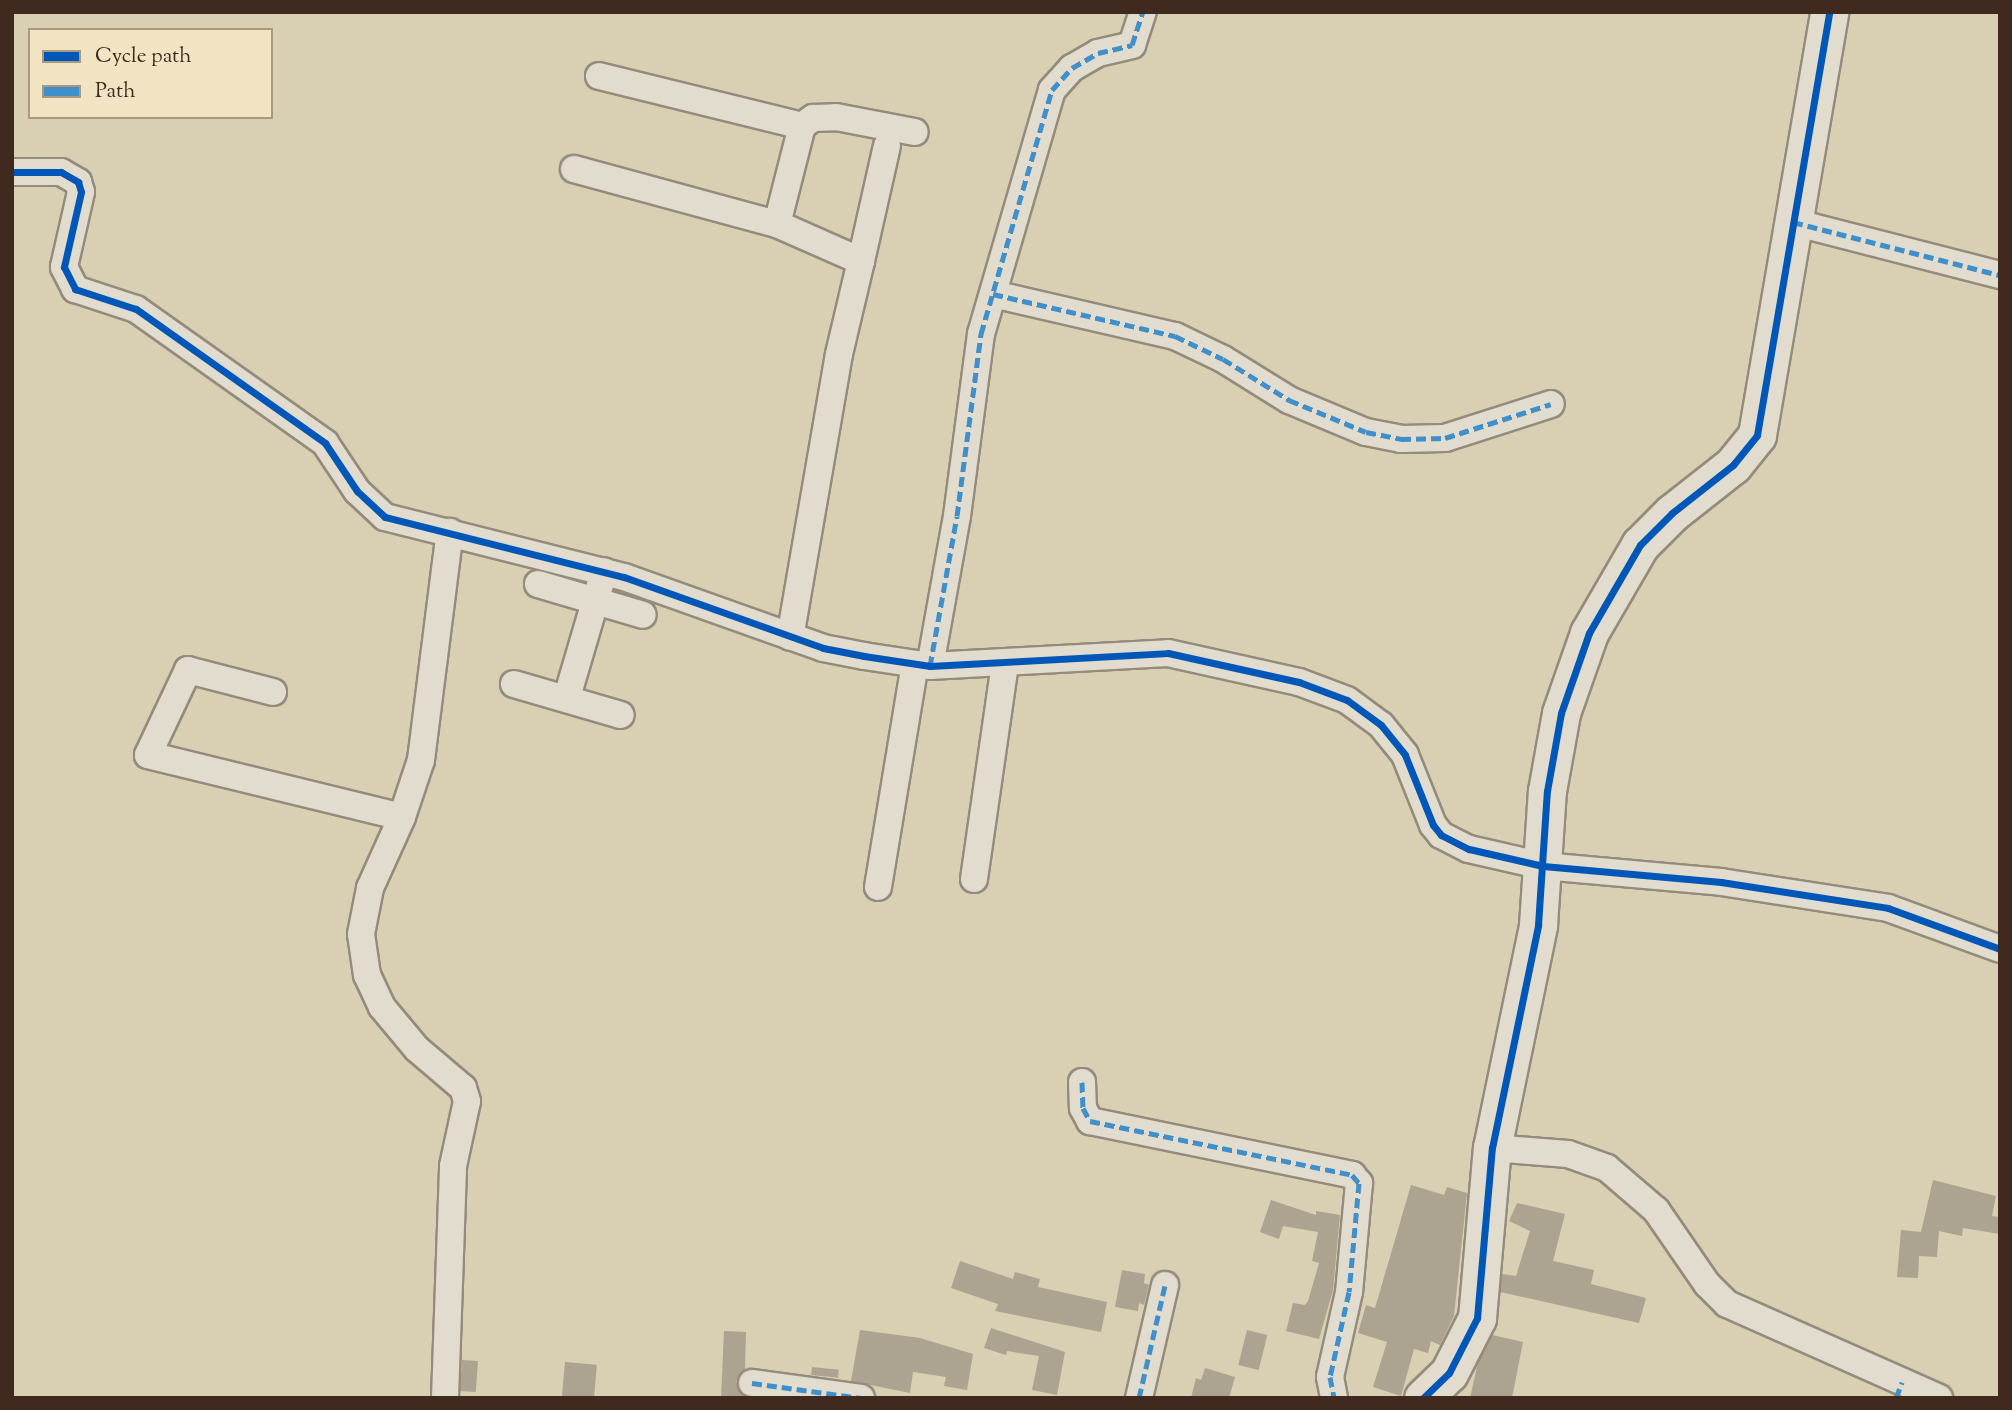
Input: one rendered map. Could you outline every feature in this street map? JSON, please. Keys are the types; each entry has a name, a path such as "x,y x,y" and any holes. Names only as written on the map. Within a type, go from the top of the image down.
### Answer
{"street":[{"path":"877,887 922,665 957,516 978,353 1052,90 1072,68 1098,53 1132,45 1143,12"},
{"path":"1423,1398 1449,1373 1477,1318 1492,1148 1538,925 1547,790 1559,723 1573,673 1595,621 1640,545 1672,513 1733,466 1757,435 1829,12"},
{"path":"598,76 802,127"},
{"path":"777,224 802,127 813,118 836,117 915,132"},
{"path":"790,637 839,354 887,146"},
{"path":"574,169 777,224 861,261"},
{"path":"12,172 61,172 78,182 80,192 64,267 75,289 136,309 325,443 357,491 385,517 604,571 823,648 922,665 1005,664 1124,653 1168,653 1299,682 1347,700 1387,732 1405,755 1426,811 1441,835 1469,849 1543,866 1721,883 1877,906 1957,930 2000,949"},
{"path":"1793,222 2000,275"},
{"path":"993,294 1175,336 1223,359 1289,400 1366,432 1401,439 1445,438 1552,404"},
{"path":"445,1398 453,1166 467,1101 463,1088 417,1049 382,1007 362,950 363,913 370,888 402,817 424,744 450,532"},
{"path":"567,697 604,571"},
{"path":"538,584 643,615"},
{"path":"974,879 1005,664"},
{"path":"273,692 188,670 148,755 402,817"},
{"path":"513,684 567,697 621,715"},
{"path":"1082,1082 1084,1112 1090,1121 1352,1175 1359,1183 1349,1292 1330,1377 1334,1398"},
{"path":"1492,1148 1568,1154 1607,1168 1656,1210 1707,1284 1727,1304 1939,1398"},
{"path":"1139,1398 1164,1285"},
{"path":"752,1383 861,1398"}],"building":[{"path":"1933,1180 1996,1196 1992,1216 2000,1217 2000,1234 1963,1228 1962,1236 1939,1231 1937,1257 1919,1256 1918,1278 1897,1277 1901,1230 1921,1232"},
{"path":"1411,1185 1444,1195 1447,1187 1467,1193 1454,1316 1440,1345 1431,1341 1428,1353 1414,1349 1401,1396 1373,1387 1387,1342 1358,1333 1366,1305 1375,1308"},
{"path":"1271,1200 1316,1215 1316,1211 1340,1215 1333,1290 1319,1339 1286,1331 1293,1303 1305,1305 1308,1301 1319,1263 1312,1261 1318,1232 1283,1226 1279,1239 1260,1232"},
{"path":"1517,1203 1565,1214 1553,1261 1594,1270 1591,1284 1646,1298 1639,1323 1500,1292 1502,1274 1516,1276 1530,1231 1509,1221"},
{"path":"960,1261 1013,1279 1015,1272 1040,1279 1038,1287 1107,1302 1101,1332 995,1311 998,1304 951,1288"},
{"path":"1122,1270 1145,1274 1144,1283 1149,1285 1144,1305 1139,1303 1138,1311 1115,1307"},
{"path":"991,1328 1065,1352 1057,1395 1032,1390 1039,1356 1007,1351 1006,1355 984,1348"},
{"path":"860,1330 920,1338 973,1354 967,1390 944,1386 946,1377 913,1372 910,1393 851,1381"},
{"path":"1247,1330 1267,1335 1259,1370 1238,1365"},
{"path":"724,1331 746,1332 745,1369 736,1382 747,1398 721,1398"},
{"path":"1492,1335 1523,1342 1512,1398 1470,1398 1478,1362"},
{"path":"462,1360 478,1361 476,1392 460,1391"},
{"path":"565,1362 597,1365 594,1398 562,1398"},
{"path":"812,1367 839,1370 838,1378 811,1375"},
{"path":"1205,1368 1235,1377 1229,1398 1191,1398 1196,1378 1201,1380"}],"marked path":[{"path":"930,666 957,516 981,334 1052,90 1072,68 1098,53 1132,45 1143,12"},
{"path":"1793,222 2000,275"},
{"path":"993,294 1175,336 1223,359 1289,400 1366,432 1401,439 1445,438 1551,404"},
{"path":"1082,1082 1083,1108 1090,1121 1352,1175 1359,1183 1349,1292 1330,1377 1334,1398"},
{"path":"1139,1398 1165,1285"},
{"path":"1896,1398 1902,1382"},
{"path":"752,1383 861,1398"}],"cycle path":[{"path":"1423,1398 1449,1373 1477,1318 1492,1148 1538,925 1547,791 1561,713 1589,633 1640,545 1672,513 1733,465 1757,435 1829,12"},
{"path":"12,172 61,172 78,182 81,192 64,267 75,289 136,309 325,443 357,491 385,517 624,577 823,648 864,656 930,666 1168,653 1299,682 1347,700 1381,725 1405,755 1433,825 1441,835 1469,849 1543,866 1721,882 1888,908 2000,949"}]}
